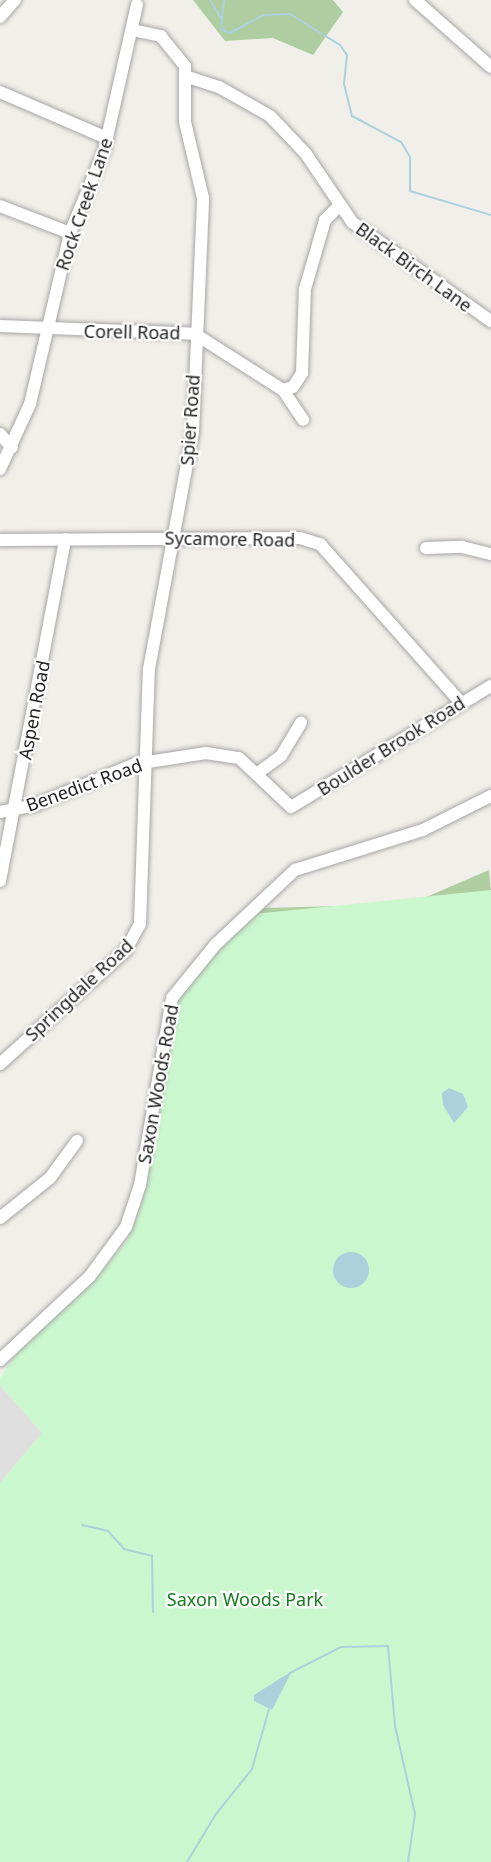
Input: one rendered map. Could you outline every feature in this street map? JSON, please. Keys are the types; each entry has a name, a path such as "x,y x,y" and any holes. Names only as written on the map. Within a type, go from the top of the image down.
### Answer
{"street":[{"path":"0,17 15,0"},
{"path":"415,0 491,67"},
{"name":"Rock Creek Lane","path":"0,469 12,448 30,404 70,233 107,138 137,5"},
{"path":"132,30 161,36 172,46 188,77"},
{"name":"Black Birch Lane","path":"188,77 219,87 270,116 306,154 339,206 375,243 491,321"},
{"name":"Spier Road","path":"145,762 149,669 193,431 195,334 203,198 185,122 188,77"},
{"path":"0,92 107,138"},
{"path":"0,206 70,233"},
{"path":"283,390 293,387 302,373 305,288 325,220 339,206"},
{"name":"Corell Road","path":"0,326 195,334 283,390 303,420"},
{"path":"0,434 12,448"},
{"name":"Sycamore Road","path":"0,540 172,537 300,538 320,544 461,703"},
{"name":"Aspen Road","path":"0,881 6,811 65,539"},
{"path":"426,548 462,547 491,554"},
{"name":"Boulder Brook Road","path":"291,807 491,686"},
{"path":"259,772 281,756 301,723"},
{"name":"Benedict Road","path":"6,811 145,762 222,754 259,772 291,807"},
{"name":"Springdale Road","path":"0,1064 134,941 140,924 145,762"},
{"name":"Saxon Woods Road","path":"0,1360 90,1276 126,1227 140,1185 172,998 209,952 295,870 423,830 491,796"},
{"path":"0,1218 45,1182 77,1141"}],"shaded area":[{"path":"0,1385 42,1433 0,1483"}],"green space":[{"path":"193,0 333,0 343,12 313,55 273,38 225,41"},
{"path":"489,870 491,892 214,958 264,908 410,904"},
{"name":"Saxon Woods Park","path":"491,890 491,1862 0,1862 0,1483 42,1433 0,1385 0,1378 26,1339 99,1275 126,1242 142,1200 174,1006 201,966 253,914"}],"water":[{"path":"449,1088 463,1094 468,1107 454,1123 443,1105 442,1093"},
{"path":"351,1252 363,1258 369,1270 363,1282 351,1288 339,1282 333,1270 339,1258"},
{"path":"292,1671 272,1710 254,1701 254,1695"}],"waterway":[{"path":"210,0 221,18"},
{"path":"224,0 221,29 230,33 264,15 290,14 340,45 347,55 344,84 352,116 401,142 410,157 410,191 491,215"},
{"path":"82,1525 108,1531 124,1549 152,1556 153,1612"},
{"path":"290,1673 341,1647 388,1646 395,1726 415,1814 408,1862"},
{"path":"187,1862 216,1814 252,1769 269,1709"}]}
